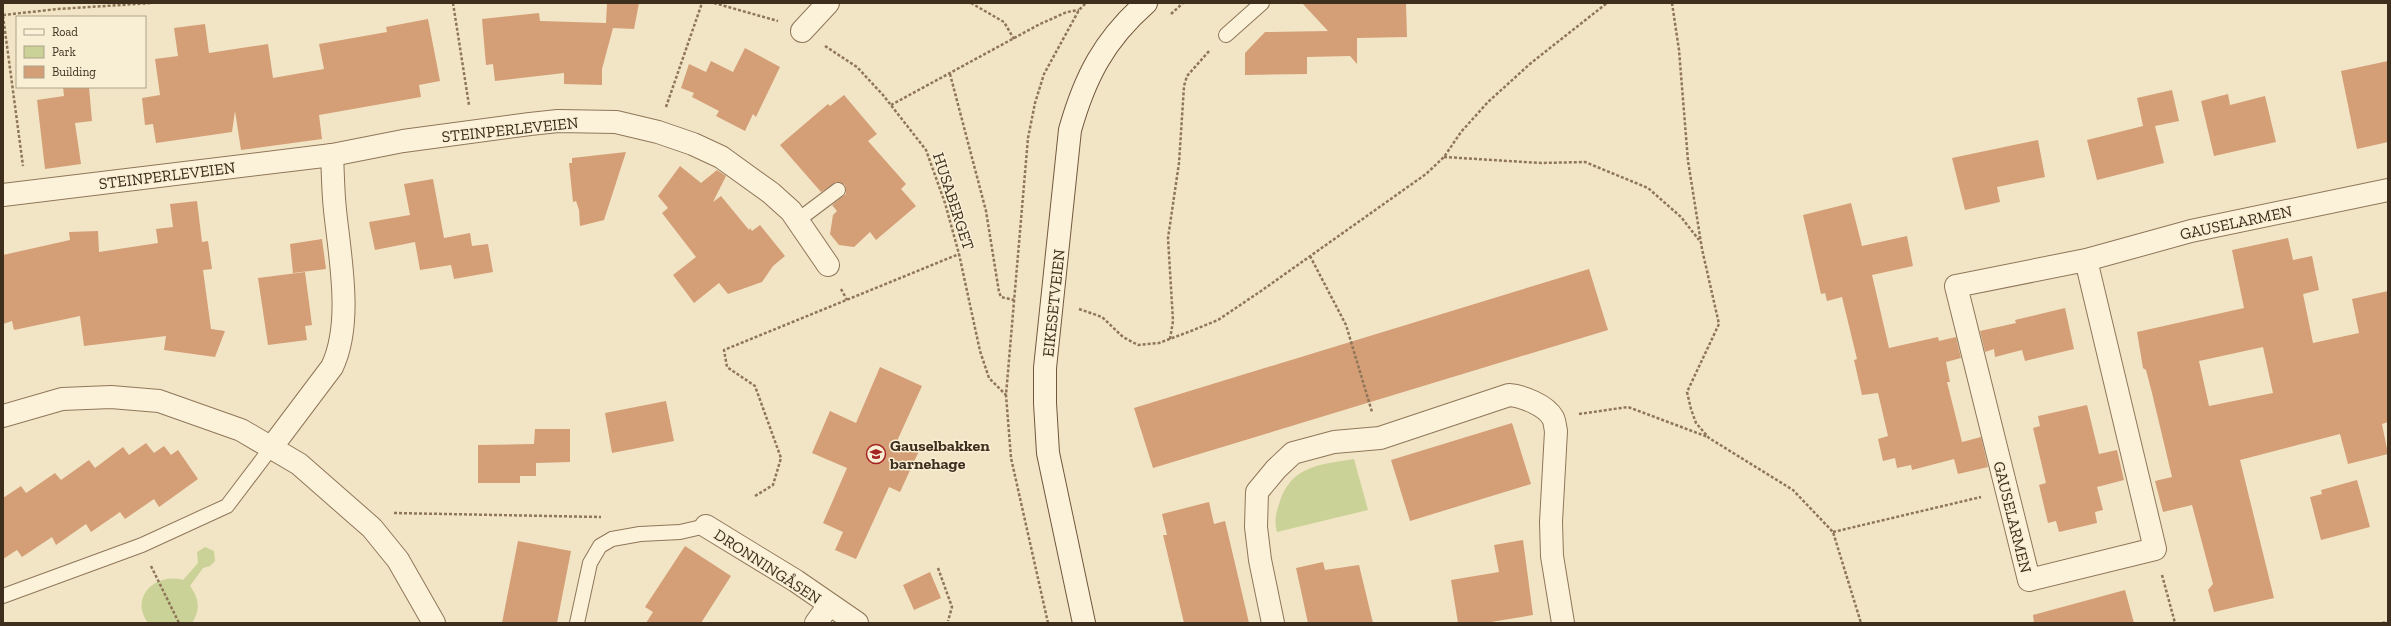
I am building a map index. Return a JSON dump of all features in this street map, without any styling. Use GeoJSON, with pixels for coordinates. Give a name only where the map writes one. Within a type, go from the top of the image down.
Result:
{"type":"FeatureCollection","features":[{"type":"Feature","properties":{"kind":"street"},"geometry":{"type":"LineString","coordinates":[[802,31],[828,3]]}},
{"type":"Feature","properties":{"kind":"street","name":"EIKESETVEIEN"},"geometry":{"type":"LineString","coordinates":[[1084,623],[1048,453],[1045,403],[1045,368],[1072,123],[1079,101],[1102,52],[1115,34],[1146,3]]}},
{"type":"Feature","properties":{"kind":"street","name":"STEINPERLEVEIEN"},"geometry":{"type":"LineString","coordinates":[[3,195],[332,155],[402,141],[474,131],[558,121],[593,120],[616,122],[658,132],[693,144],[721,157],[771,192],[798,220],[828,265]]}},
{"type":"Feature","properties":{"kind":"street"},"geometry":{"type":"LineString","coordinates":[[271,448],[332,367],[338,354],[342,334],[342,292],[332,155]]}},
{"type":"Feature","properties":{"kind":"street","name":"GAUSELARMEN"},"geometry":{"type":"LineString","coordinates":[[2155,549],[2029,580],[1956,286],[2086,260],[2191,231],[2388,190]]}},
{"type":"Feature","properties":{"kind":"street"},"geometry":{"type":"LineString","coordinates":[[2086,260],[2155,549]]}},
{"type":"Feature","properties":{"kind":"street"},"geometry":{"type":"LineString","coordinates":[[1274,623],[1260,560],[1256,527],[1257,492],[1276,469],[1293,453],[1334,442],[1380,438],[1509,395],[1523,397],[1553,417],[1556,431],[1551,522],[1552,556],[1563,623]]}},
{"type":"Feature","properties":{"kind":"street"},"geometry":{"type":"LineString","coordinates":[[3,416],[62,399],[111,397],[160,401],[241,430],[299,464],[372,528],[398,560],[434,623]]}},
{"type":"Feature","properties":{"kind":"street","name":"DRONNINGÅSEN"},"geometry":{"type":"LineString","coordinates":[[706,526],[796,581],[857,623]]}},
{"type":"Feature","properties":{"kind":"street","name":"DRONNINGÅSEN"},"geometry":{"type":"LineString","coordinates":[[816,623],[829,605]]}},
{"type":"Feature","properties":{"kind":"lane"},"geometry":{"type":"LineString","coordinates":[[1226,36],[1262,3]]}},
{"type":"Feature","properties":{"kind":"lane"},"geometry":{"type":"LineString","coordinates":[[798,220],[838,190]]}},
{"type":"Feature","properties":{"kind":"lane"},"geometry":{"type":"LineString","coordinates":[[3,596],[142,545],[227,506],[271,448]]}},
{"type":"Feature","properties":{"kind":"lane","name":"DRONNINGÅSEN"},"geometry":{"type":"LineString","coordinates":[[577,623],[590,563],[600,546],[612,539],[640,534],[680,532],[706,526]]}},
{"type":"Feature","properties":{"kind":"path"},"geometry":{"type":"LineString","coordinates":[[28,192],[3,16],[58,9],[152,3]]}},
{"type":"Feature","properties":{"kind":"path"},"geometry":{"type":"LineString","coordinates":[[453,3],[474,131]]}},
{"type":"Feature","properties":{"kind":"path"},"geometry":{"type":"LineString","coordinates":[[658,132],[702,3]]}},
{"type":"Feature","properties":{"kind":"path","name":"HUSABERGET"},"geometry":{"type":"LineString","coordinates":[[714,3],[770,17],[802,31],[857,67],[891,105],[926,150],[945,203],[959,254],[980,351],[986,370],[989,378],[1006,395]]}},
{"type":"Feature","properties":{"kind":"path"},"geometry":{"type":"LineString","coordinates":[[971,3],[1004,22],[1014,38]]}},
{"type":"Feature","properties":{"kind":"path"},"geometry":{"type":"LineString","coordinates":[[1166,18],[1183,3]]}},
{"type":"Feature","properties":{"kind":"path"},"geometry":{"type":"LineString","coordinates":[[1075,316],[1076,308],[1102,317],[1123,337],[1138,345],[1159,343],[1218,320],[1426,174],[1444,157],[1461,132],[1488,102],[1531,62],[1607,3]]}},
{"type":"Feature","properties":{"kind":"path"},"geometry":{"type":"LineString","coordinates":[[1672,3],[1679,50],[1688,161],[1700,242],[1719,324],[1687,392],[1696,423],[1709,438]]}},
{"type":"Feature","properties":{"kind":"path"},"geometry":{"type":"LineString","coordinates":[[891,105],[1014,38],[1067,12],[1079,10]]}},
{"type":"Feature","properties":{"kind":"path"},"geometry":{"type":"LineString","coordinates":[[1170,338],[1173,321],[1168,238],[1179,163],[1184,86],[1187,76],[1226,36]]}},
{"type":"Feature","properties":{"kind":"path"},"geometry":{"type":"LineString","coordinates":[[950,74],[986,211],[999,292],[1001,297],[1014,300]]}},
{"type":"Feature","properties":{"kind":"path"},"geometry":{"type":"LineString","coordinates":[[1444,157],[1541,163],[1585,162],[1648,188],[1681,217],[1700,242]]}},
{"type":"Feature","properties":{"kind":"path"},"geometry":{"type":"LineString","coordinates":[[754,496],[773,486],[781,458],[755,386],[727,366],[724,350],[959,254]]}},
{"type":"Feature","properties":{"kind":"path"},"geometry":{"type":"LineString","coordinates":[[1310,256],[1346,325],[1380,438]]}},
{"type":"Feature","properties":{"kind":"path"},"geometry":{"type":"LineString","coordinates":[[1553,417],[1628,407],[1709,438],[1793,490],[1833,532],[1861,623]]}},
{"type":"Feature","properties":{"kind":"path"},"geometry":{"type":"LineString","coordinates":[[1833,532],[2007,490]]}},
{"type":"Feature","properties":{"kind":"path"},"geometry":{"type":"LineString","coordinates":[[372,528],[387,512],[604,517]]}},
{"type":"Feature","properties":{"kind":"path"},"geometry":{"type":"LineString","coordinates":[[142,545],[179,623]]}},
{"type":"Feature","properties":{"kind":"path"},"geometry":{"type":"LineString","coordinates":[[2155,549],[2175,623]]}},
{"type":"Feature","properties":{"kind":"path"},"geometry":{"type":"LineString","coordinates":[[938,568],[952,607],[948,621]]}},
{"type":"Feature","properties":{"kind":"path"},"geometry":{"type":"LineString","coordinates":[[2382,623],[2388,622]]}},
{"type":"Feature","properties":{"kind":"green space"},"geometry":{"type":"Polygon","coordinates":[[[1354,459],[1368,510],[1277,532],[1277,511],[1284,491],[1291,481],[1308,469],[1329,463],[1354,459]]]}},
{"type":"Feature","properties":{"kind":"green space"},"geometry":{"type":"Polygon","coordinates":[[[205,547],[214,551],[215,561],[210,566],[203,568],[190,586],[198,604],[197,613],[192,623],[148,623],[143,613],[142,604],[148,589],[155,583],[163,580],[173,578],[183,580],[198,563],[197,552],[205,547]]]}},
{"type":"Feature","properties":{"kind":"building"},"geometry":{"type":"Polygon","coordinates":[[[607,3],[639,3],[634,29],[613,28],[602,69],[602,85],[564,84],[564,73],[495,81],[493,64],[486,65],[482,19],[539,13],[540,21],[606,23],[607,3]]]}},
{"type":"Feature","properties":{"kind":"building"},"geometry":{"type":"Polygon","coordinates":[[[1302,3],[1406,3],[1407,37],[1357,38],[1357,64],[1350,56],[1307,57],[1307,74],[1245,75],[1245,53],[1265,32],[1328,31],[1302,3]]]}},
{"type":"Feature","properties":{"kind":"building"},"geometry":{"type":"Polygon","coordinates":[[[428,19],[440,81],[419,85],[421,97],[319,115],[322,139],[241,150],[235,111],[232,132],[156,143],[153,124],[145,125],[142,98],[160,95],[155,59],[178,56],[174,28],[205,24],[209,53],[268,44],[273,78],[324,69],[319,44],[387,32],[386,27],[428,19]]]}},
{"type":"Feature","properties":{"kind":"building"},"geometry":{"type":"Polygon","coordinates":[[[745,48],[780,67],[756,117],[753,114],[745,131],[716,116],[719,111],[692,97],[694,93],[681,88],[689,64],[706,72],[711,61],[733,72],[745,48]]]}},
{"type":"Feature","properties":{"kind":"building"},"geometry":{"type":"Polygon","coordinates":[[[2388,61],[2388,142],[2357,149],[2341,71],[2388,61]]]}},
{"type":"Feature","properties":{"kind":"building"},"geometry":{"type":"Polygon","coordinates":[[[63,88],[89,88],[92,121],[75,123],[81,164],[45,169],[37,100],[64,96],[63,88]]]}},
{"type":"Feature","properties":{"kind":"building"},"geometry":{"type":"Polygon","coordinates":[[[2172,90],[2179,121],[2155,126],[2164,163],[2097,180],[2087,140],[2143,126],[2137,98],[2172,90]]]}},
{"type":"Feature","properties":{"kind":"building"},"geometry":{"type":"Polygon","coordinates":[[[2228,94],[2230,105],[2265,96],[2276,142],[2214,156],[2201,101],[2228,94]]]}},
{"type":"Feature","properties":{"kind":"building"},"geometry":{"type":"Polygon","coordinates":[[[844,95],[877,134],[868,141],[906,184],[901,189],[916,206],[876,240],[870,232],[854,247],[839,245],[830,234],[833,215],[837,211],[832,205],[846,194],[845,185],[837,182],[821,192],[780,145],[828,104],[830,106],[844,95]]]}},
{"type":"Feature","properties":{"kind":"building"},"geometry":{"type":"Polygon","coordinates":[[[2038,140],[2045,177],[1997,187],[2000,202],[1965,210],[1952,158],[2038,140]]]}},
{"type":"Feature","properties":{"kind":"building"},"geometry":{"type":"Polygon","coordinates":[[[626,152],[604,220],[580,226],[579,210],[576,201],[573,202],[569,163],[572,163],[572,158],[626,152]]]}},
{"type":"Feature","properties":{"kind":"building"},"geometry":{"type":"Polygon","coordinates":[[[680,166],[701,183],[717,170],[726,176],[713,202],[721,196],[749,230],[750,228],[752,231],[760,225],[785,256],[773,266],[762,282],[728,294],[719,283],[694,303],[673,275],[696,257],[662,213],[668,208],[658,196],[680,166]]]}},
{"type":"Feature","properties":{"kind":"building"},"geometry":{"type":"Polygon","coordinates":[[[433,179],[444,238],[470,233],[472,246],[488,244],[493,272],[454,279],[451,265],[420,270],[415,242],[375,250],[369,222],[410,215],[404,184],[433,179]]]}},
{"type":"Feature","properties":{"kind":"building"},"geometry":{"type":"Polygon","coordinates":[[[197,201],[202,242],[208,241],[212,269],[203,270],[211,329],[225,331],[215,357],[164,350],[166,336],[84,346],[80,316],[14,330],[12,321],[3,324],[3,255],[70,240],[69,232],[98,231],[99,252],[158,243],[156,229],[173,227],[170,204],[197,201]]]}},
{"type":"Feature","properties":{"kind":"building"},"geometry":{"type":"Polygon","coordinates":[[[1851,203],[1862,246],[1907,236],[1913,266],[1872,275],[1889,348],[1938,337],[1939,341],[1956,337],[1961,358],[1946,362],[1950,382],[1947,382],[1962,442],[1981,437],[1988,467],[1958,474],[1954,459],[1912,470],[1911,465],[1897,468],[1895,458],[1883,461],[1878,439],[1888,436],[1878,393],[1862,395],[1854,360],[1857,359],[1842,297],[1827,301],[1825,293],[1821,294],[1803,215],[1851,203]]]}},
{"type":"Feature","properties":{"kind":"building"},"geometry":{"type":"Polygon","coordinates":[[[2288,238],[2293,260],[2312,256],[2319,290],[2303,294],[2313,343],[2359,333],[2352,299],[2388,291],[2388,422],[2382,424],[2388,454],[2348,464],[2340,434],[2240,460],[2274,598],[2214,612],[2208,590],[2213,584],[2192,505],[2163,512],[2155,481],[2172,477],[2146,370],[2143,368],[2137,332],[2244,308],[2232,250],[2288,238]],[[2263,347],[2199,361],[2209,406],[2273,393],[2263,347]]]}},
{"type":"Feature","properties":{"kind":"building"},"geometry":{"type":"Polygon","coordinates":[[[322,239],[326,269],[293,273],[290,244],[322,239]]]}},
{"type":"Feature","properties":{"kind":"building"},"geometry":{"type":"Polygon","coordinates":[[[1589,269],[1608,330],[1153,468],[1134,408],[1589,269]]]}},
{"type":"Feature","properties":{"kind":"building"},"geometry":{"type":"Polygon","coordinates":[[[305,272],[312,325],[305,326],[307,340],[268,345],[258,278],[305,272]]]}},
{"type":"Feature","properties":{"kind":"building"},"geometry":{"type":"Polygon","coordinates":[[[2065,308],[2074,349],[2025,361],[2022,350],[1995,357],[1994,349],[1985,352],[1980,331],[2016,323],[2015,320],[2065,308]]]}},
{"type":"Feature","properties":{"kind":"building"},"geometry":{"type":"Polygon","coordinates":[[[880,367],[922,386],[897,441],[919,451],[900,492],[889,487],[856,559],[835,550],[843,532],[823,523],[847,468],[812,453],[830,411],[856,423],[880,367]]]}},
{"type":"Feature","properties":{"kind":"building"},"geometry":{"type":"Polygon","coordinates":[[[666,401],[674,441],[612,453],[605,413],[666,401]]]}},
{"type":"Feature","properties":{"kind":"building"},"geometry":{"type":"Polygon","coordinates":[[[2087,405],[2099,454],[2117,450],[2124,480],[2097,487],[2103,510],[2095,512],[2097,523],[2059,532],[2056,521],[2048,523],[2039,485],[2046,483],[2033,428],[2040,426],[2038,416],[2087,405]]]}},
{"type":"Feature","properties":{"kind":"building"},"geometry":{"type":"Polygon","coordinates":[[[1512,423],[1531,484],[1410,521],[1391,460],[1512,423]]]}},
{"type":"Feature","properties":{"kind":"building"},"geometry":{"type":"Polygon","coordinates":[[[535,429],[570,429],[570,462],[536,463],[536,476],[520,476],[520,483],[478,483],[478,445],[534,444],[535,429]]]}},
{"type":"Feature","properties":{"kind":"building"},"geometry":{"type":"Polygon","coordinates":[[[146,443],[154,453],[164,446],[171,455],[178,450],[198,479],[159,507],[154,499],[125,519],[120,512],[91,532],[86,524],[56,545],[52,537],[22,557],[17,550],[3,559],[3,498],[21,486],[26,493],[55,473],[61,480],[89,460],[95,468],[123,447],[129,455],[146,443]]]}},
{"type":"Feature","properties":{"kind":"building"},"geometry":{"type":"Polygon","coordinates":[[[2357,480],[2370,527],[2321,540],[2310,497],[2322,494],[2321,490],[2357,480]]]}},
{"type":"Feature","properties":{"kind":"building"},"geometry":{"type":"Polygon","coordinates":[[[1209,502],[1214,524],[1225,521],[1249,623],[1184,623],[1163,535],[1167,535],[1162,514],[1209,502]]]}},
{"type":"Feature","properties":{"kind":"building"},"geometry":{"type":"Polygon","coordinates":[[[1523,540],[1533,615],[1485,623],[1458,623],[1451,580],[1499,572],[1494,545],[1523,540]]]}},
{"type":"Feature","properties":{"kind":"building"},"geometry":{"type":"Polygon","coordinates":[[[518,541],[571,551],[557,623],[502,623],[518,541]]]}},
{"type":"Feature","properties":{"kind":"building"},"geometry":{"type":"Polygon","coordinates":[[[685,546],[731,576],[701,623],[646,623],[653,612],[645,607],[685,546]]]}},
{"type":"Feature","properties":{"kind":"building"},"geometry":{"type":"Polygon","coordinates":[[[1323,562],[1325,570],[1359,565],[1373,623],[1308,623],[1296,568],[1323,562]]]}},
{"type":"Feature","properties":{"kind":"building"},"geometry":{"type":"Polygon","coordinates":[[[930,572],[941,598],[914,610],[903,585],[930,572]]]}},
{"type":"Feature","properties":{"kind":"building"},"geometry":{"type":"Polygon","coordinates":[[[2125,590],[2134,623],[2034,623],[2033,615],[2125,590]]]}},
{"type":"Feature","properties":{"kind":"place","name":"Gauselbakken barnehage"},"geometry":{"type":"Point","coordinates":[876,454]}}]}
